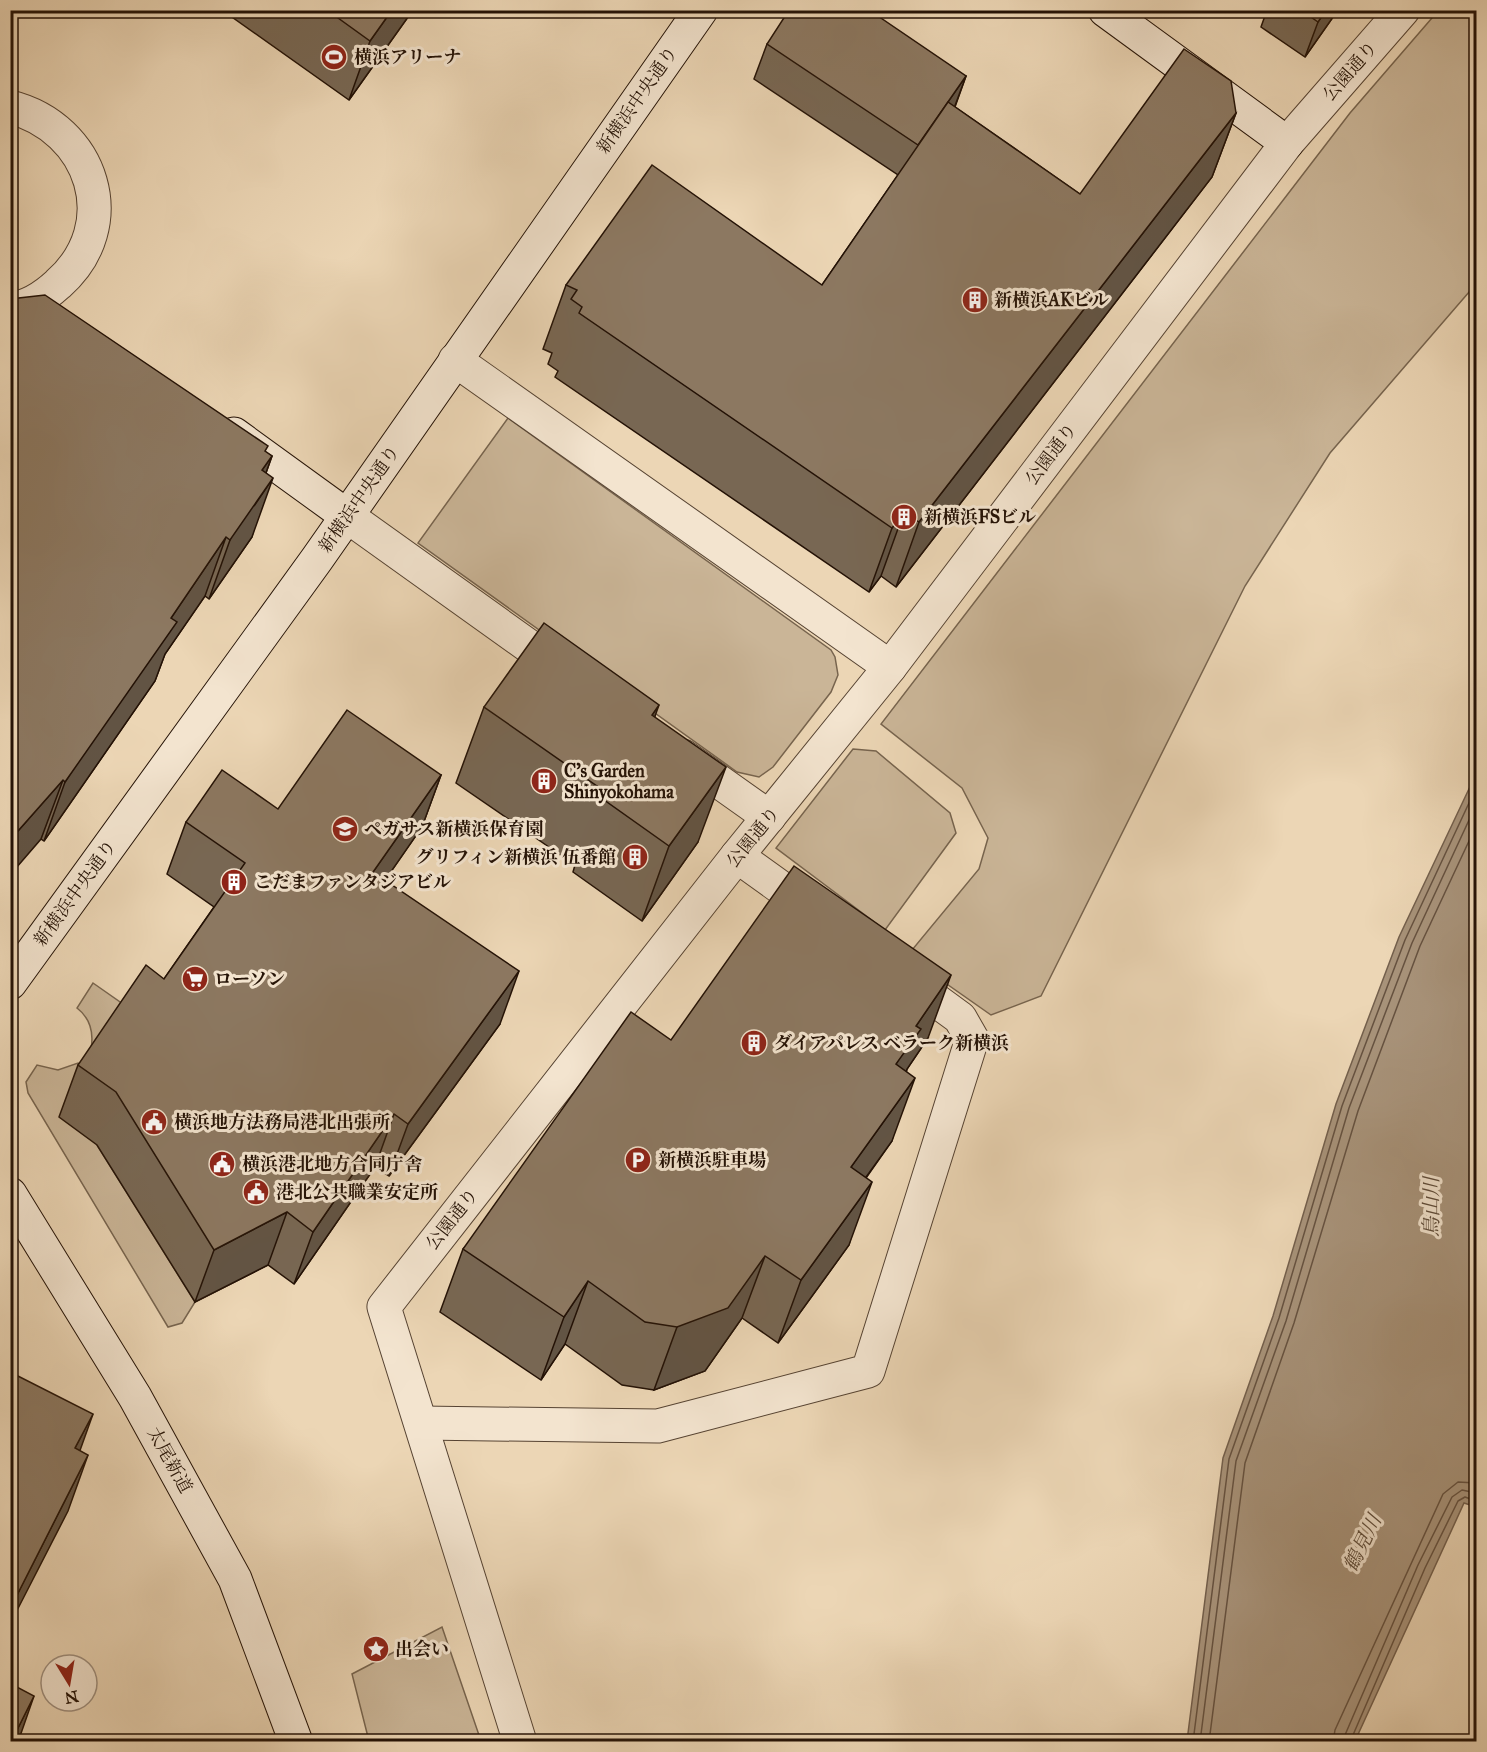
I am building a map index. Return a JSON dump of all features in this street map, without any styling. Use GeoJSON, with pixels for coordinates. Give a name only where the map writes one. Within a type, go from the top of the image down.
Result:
{"type":"FeatureCollection","features":[{"type":"Feature","properties":{"kind":"street","name":"新横浜中央通り"},"geometry":{"type":"LineString","coordinates":[[10,982],[347,516],[701,10]]}},
{"type":"Feature","properties":{"kind":"street"},"geometry":{"type":"LineString","coordinates":[[1105,10],[1287,143]]}},
{"type":"Feature","properties":{"kind":"street","name":"公園通り"},"geometry":{"type":"LineString","coordinates":[[520,1742],[384,1307],[737,856],[890,667],[1287,143],[1403,10]]}},
{"type":"Feature","properties":{"kind":"street"},"geometry":{"type":"LineString","coordinates":[[10,309],[45,296],[71,273],[88,243],[94,213],[91,181],[78,152],[57,128],[17,106]]}},
{"type":"Feature","properties":{"kind":"street"},"geometry":{"type":"LineString","coordinates":[[45,296],[73,317]]}},
{"type":"Feature","properties":{"kind":"street"},"geometry":{"type":"LineString","coordinates":[[455,360],[890,667]]}},
{"type":"Feature","properties":{"kind":"street"},"geometry":{"type":"LineString","coordinates":[[214,419],[587,687]]}},
{"type":"Feature","properties":{"kind":"street"},"geometry":{"type":"LineString","coordinates":[[655,736],[769,817]]}},
{"type":"Feature","properties":{"kind":"street"},"geometry":{"type":"LineString","coordinates":[[737,856],[840,931]]}},
{"type":"Feature","properties":{"kind":"street"},"geometry":{"type":"LineString","coordinates":[[421,1423],[658,1426],[868,1371],[972,1039],[960,1018],[878,958]]}},
{"type":"Feature","properties":{"kind":"street","name":"太尾新道"},"geometry":{"type":"LineString","coordinates":[[11,1198],[135,1397],[235,1579],[296,1742]]}},
{"type":"Feature","properties":{"kind":"shaded area"},"geometry":{"type":"Polygon","coordinates":[[[1438,11],[1476,11],[1476,284],[1330,453],[1245,586],[1041,996],[991,1015],[907,956],[979,869],[988,838],[962,788],[881,724],[1350,113],[1438,11]]]}},
{"type":"Feature","properties":{"kind":"shaded area"},"geometry":{"type":"Polygon","coordinates":[[[508,418],[831,650],[835,657],[838,675],[831,692],[773,767],[759,777],[737,772],[418,543],[508,418]]]}},
{"type":"Feature","properties":{"kind":"shaded area"},"geometry":{"type":"Polygon","coordinates":[[[853,749],[876,751],[950,813],[956,833],[885,930],[776,848],[853,749]]]}},
{"type":"Feature","properties":{"kind":"shaded area"},"geometry":{"type":"Polygon","coordinates":[[[93,983],[143,1018],[91,1049],[90,1026],[85,1016],[77,1008],[93,983]]]}},
{"type":"Feature","properties":{"kind":"shaded area"},"geometry":{"type":"Polygon","coordinates":[[[78,1063],[90,1072],[97,1145],[195,1302],[182,1323],[168,1327],[28,1093],[26,1082],[37,1065],[58,1070],[78,1063]]]}},
{"type":"Feature","properties":{"kind":"shaded area"},"geometry":{"type":"Polygon","coordinates":[[[442,1627],[481,1741],[369,1741],[352,1674],[442,1627]]]}},
{"type":"Feature","properties":{"kind":"water"},"geometry":{"type":"Polygon","coordinates":[[[1476,774],[1476,1507],[1464,1503],[1355,1741],[1187,1741],[1223,1458],[1273,1316],[1336,1104],[1399,937],[1476,774]]]}},
{"type":"Feature","properties":{"kind":"building"},"geometry":{"type":"Polygon","coordinates":[[[327,10],[392,10],[370,41],[327,10]]]}},
{"type":"Feature","properties":{"kind":"building"},"geometry":{"type":"Polygon","coordinates":[[[789,10],[869,10],[966,76],[918,145],[767,44],[789,10]]]}},
{"type":"Feature","properties":{"kind":"building"},"geometry":{"type":"Polygon","coordinates":[[[1301,10],[1326,10],[1318,22],[1301,10]]]}},
{"type":"Feature","properties":{"kind":"building"},"geometry":{"type":"Polygon","coordinates":[[[1184,49],[1231,81],[1236,113],[919,522],[904,512],[892,528],[579,313],[582,307],[571,299],[577,290],[566,285],[652,165],[822,285],[948,102],[1080,194],[1184,49]]]}},
{"type":"Feature","properties":{"kind":"building"},"geometry":{"type":"Polygon","coordinates":[[[45,295],[268,446],[265,451],[272,456],[262,470],[273,478],[230,540],[226,537],[171,618],[177,622],[65,782],[63,780],[10,840],[10,299],[45,295]]]}},
{"type":"Feature","properties":{"kind":"building"},"geometry":{"type":"Polygon","coordinates":[[[544,623],[659,705],[652,715],[726,767],[669,846],[600,797],[604,791],[484,707],[544,623]]]}},
{"type":"Feature","properties":{"kind":"building"},"geometry":{"type":"Polygon","coordinates":[[[347,710],[441,775],[373,872],[519,971],[408,1124],[394,1114],[313,1232],[287,1212],[214,1250],[116,1092],[78,1065],[146,965],[164,979],[245,863],[186,822],[222,770],[278,809],[347,710]]]}},
{"type":"Feature","properties":{"kind":"building"},"geometry":{"type":"Polygon","coordinates":[[[794,866],[951,975],[916,1026],[921,1029],[896,1064],[915,1078],[851,1167],[872,1182],[801,1280],[765,1256],[728,1308],[677,1327],[645,1322],[588,1281],[564,1317],[463,1249],[631,1012],[671,1040],[794,866]]]}},
{"type":"Feature","properties":{"kind":"building"},"geometry":{"type":"Polygon","coordinates":[[[10,1372],[93,1414],[75,1448],[88,1455],[10,1609],[10,1372]]]}},
{"type":"Feature","properties":{"kind":"building"},"geometry":{"type":"Polygon","coordinates":[[[10,1677],[13,1678],[11,1684],[34,1696],[11,1742],[10,1677]]]}},
{"type":"Feature","properties":{"kind":"place","name":"横浜アリーナ"},"geometry":{"type":"Point","coordinates":[334,57]}},
{"type":"Feature","properties":{"kind":"place","name":"新横浜AKビル"},"geometry":{"type":"Point","coordinates":[975,300]}},
{"type":"Feature","properties":{"kind":"place","name":"新横浜FSビル"},"geometry":{"type":"Point","coordinates":[904,517]}},
{"type":"Feature","properties":{"kind":"place","name":"C's Garden Shinyokohama"},"geometry":{"type":"Point","coordinates":[544,781]}},
{"type":"Feature","properties":{"kind":"place","name":"ペガサス新横浜保育園"},"geometry":{"type":"Point","coordinates":[345,829]}},
{"type":"Feature","properties":{"kind":"place","name":"グリフィン新横浜 伍番館"},"geometry":{"type":"Point","coordinates":[635,857]}},
{"type":"Feature","properties":{"kind":"place","name":"こだまファンタジアビル"},"geometry":{"type":"Point","coordinates":[234,882]}},
{"type":"Feature","properties":{"kind":"place","name":"ローソン"},"geometry":{"type":"Point","coordinates":[195,979]}},
{"type":"Feature","properties":{"kind":"place","name":"ダイアパレス ベラーク新横浜"},"geometry":{"type":"Point","coordinates":[754,1043]}},
{"type":"Feature","properties":{"kind":"place","name":"横浜地方法務局港北出張所"},"geometry":{"type":"Point","coordinates":[154,1122]}},
{"type":"Feature","properties":{"kind":"place","name":"新横浜駐車場"},"geometry":{"type":"Point","coordinates":[638,1160]}},
{"type":"Feature","properties":{"kind":"place","name":"横浜港北地方合同庁舎"},"geometry":{"type":"Point","coordinates":[222,1164]}},
{"type":"Feature","properties":{"kind":"place","name":"港北公共職業安定所"},"geometry":{"type":"Point","coordinates":[256,1192]}},
{"type":"Feature","properties":{"kind":"place","name":"出会い"},"geometry":{"type":"Point","coordinates":[376,1649]}},
{"type":"Feature","properties":{"kind":"water label","name":"鳥山川"},"geometry":{"type":"Point","coordinates":[1431,1207]}},
{"type":"Feature","properties":{"kind":"water label","name":"鶴見川"},"geometry":{"type":"Point","coordinates":[1362,1543]}}]}
